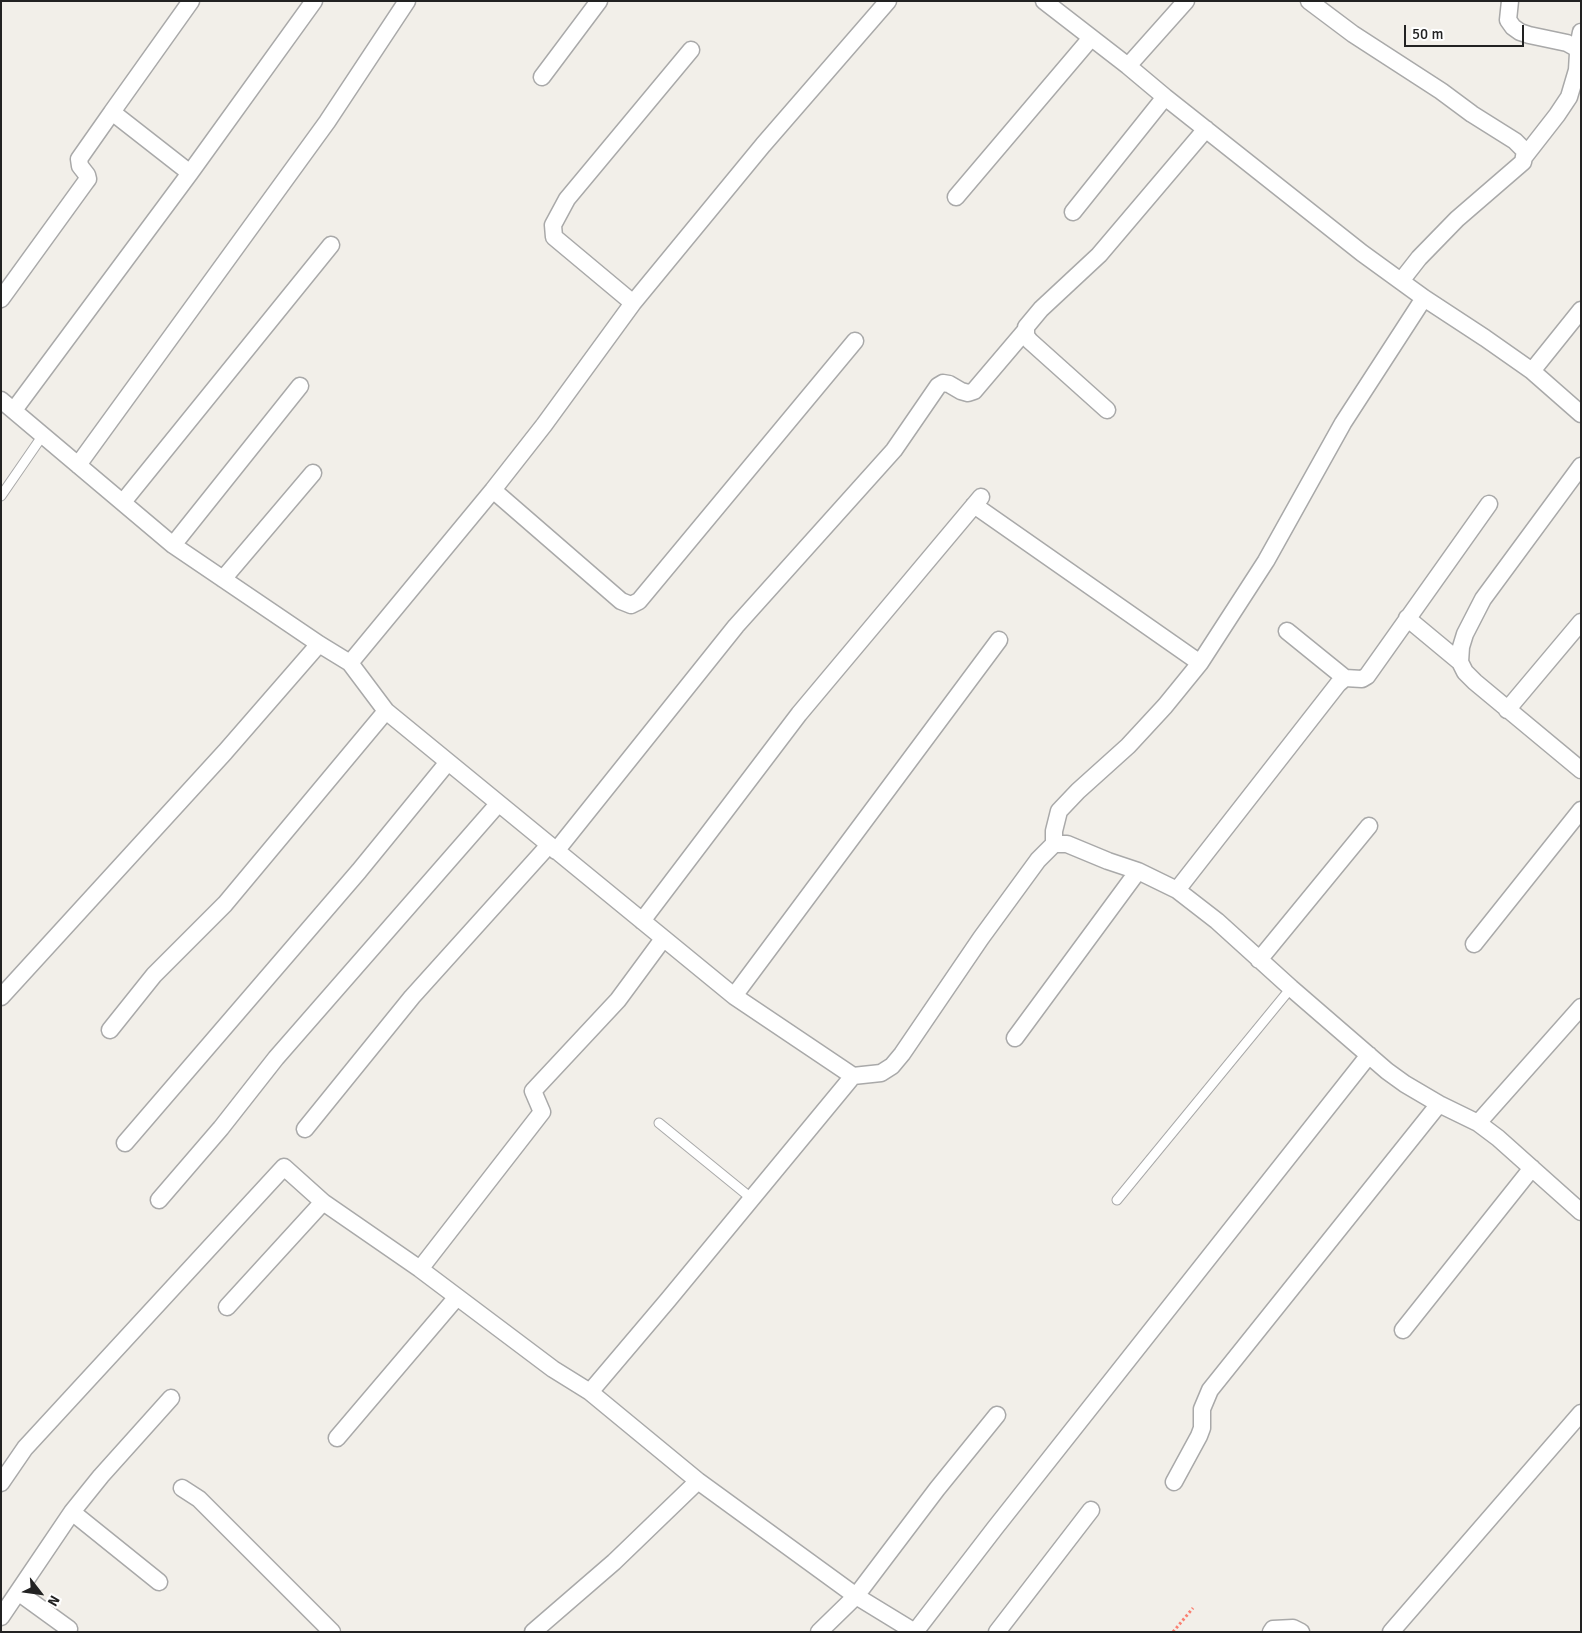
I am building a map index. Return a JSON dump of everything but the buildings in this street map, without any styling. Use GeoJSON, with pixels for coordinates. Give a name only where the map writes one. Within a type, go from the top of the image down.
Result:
{"type":"FeatureCollection","features":[{"type":"Feature","properties":{"kind":"street"},"geometry":{"type":"LineString","coordinates":[[1,299],[88,179],[80,166],[79,159],[191,1]]}},
{"type":"Feature","properties":{"kind":"street"},"geometry":{"type":"LineString","coordinates":[[314,1],[190,172],[8,405],[173,545],[350,663],[386,711],[734,996],[853,1076],[881,1073],[897,1060],[1032,867],[1054,844],[1054,831],[1059,811],[1078,791],[1128,746],[1165,706],[1200,663],[1266,562],[1342,423],[1424,298]]}},
{"type":"Feature","properties":{"kind":"street"},"geometry":{"type":"LineString","coordinates":[[78,465],[327,122],[407,1]]}},
{"type":"Feature","properties":{"kind":"street"},"geometry":{"type":"LineString","coordinates":[[542,77],[599,1]]}},
{"type":"Feature","properties":{"kind":"street"},"geometry":{"type":"LineString","coordinates":[[350,663],[493,490],[544,425],[633,303],[764,144],[888,1]]}},
{"type":"Feature","properties":{"kind":"street"},"geometry":{"type":"LineString","coordinates":[[1044,1],[1356,248],[1424,298],[1532,371],[1581,414]]}},
{"type":"Feature","properties":{"kind":"street"},"geometry":{"type":"LineString","coordinates":[[1128,66],[1186,1]]}},
{"type":"Feature","properties":{"kind":"street"},"geometry":{"type":"LineString","coordinates":[[1309,1],[1365,43],[1441,91],[1472,114],[1522,146],[1525,156]]}},
{"type":"Feature","properties":{"kind":"street"},"geometry":{"type":"LineString","coordinates":[[1401,281],[1419,258],[1451,225],[1518,168],[1577,88],[1578,61],[1576,48],[1578,38],[1520,32],[1508,20],[1510,1]]}},
{"type":"Feature","properties":{"kind":"street"},"geometry":{"type":"LineString","coordinates":[[956,197],[1092,38]]}},
{"type":"Feature","properties":{"kind":"street"},"geometry":{"type":"LineString","coordinates":[[633,303],[554,237],[553,225],[568,199],[691,50]]}},
{"type":"Feature","properties":{"kind":"street"},"geometry":{"type":"LineString","coordinates":[[1073,212],[1165,98]]}},
{"type":"Feature","properties":{"kind":"street"},"geometry":{"type":"LineString","coordinates":[[112,112],[190,172]]}},
{"type":"Feature","properties":{"kind":"street"},"geometry":{"type":"LineString","coordinates":[[305,1128],[412,997],[552,848],[736,626],[894,450],[938,386],[943,383],[949,384],[961,392],[968,393],[974,391],[1025,331],[1026,327],[1041,309],[1100,255],[1206,129]]}},
{"type":"Feature","properties":{"kind":"street"},"geometry":{"type":"LineString","coordinates":[[123,502],[331,244]]}},
{"type":"Feature","properties":{"kind":"street"},"geometry":{"type":"LineString","coordinates":[[1532,371],[1581,310]]}},
{"type":"Feature","properties":{"kind":"street"},"geometry":{"type":"LineString","coordinates":[[1025,331],[1030,341],[1107,410]]}},
{"type":"Feature","properties":{"kind":"street"},"geometry":{"type":"LineString","coordinates":[[493,490],[621,601],[631,605],[639,601],[855,341]]}},
{"type":"Feature","properties":{"kind":"street"},"geometry":{"type":"LineString","coordinates":[[173,545],[300,386]]}},
{"type":"Feature","properties":{"kind":"street"},"geometry":{"type":"LineString","coordinates":[[1460,662],[1461,647],[1465,634],[1483,599],[1581,466]]}},
{"type":"Feature","properties":{"kind":"street"},"geometry":{"type":"LineString","coordinates":[[224,579],[313,473]]}},
{"type":"Feature","properties":{"kind":"street"},"geometry":{"type":"LineString","coordinates":[[642,921],[799,714],[978,501],[1200,663]]}},
{"type":"Feature","properties":{"kind":"street"},"geometry":{"type":"LineString","coordinates":[[1287,631],[1345,678],[1362,679],[1367,676],[1488,504]]}},
{"type":"Feature","properties":{"kind":"street"},"geometry":{"type":"LineString","coordinates":[[1407,618],[1460,662],[1465,672],[1507,710],[1581,770]]}},
{"type":"Feature","properties":{"kind":"street"},"geometry":{"type":"LineString","coordinates":[[1507,710],[1581,622]]}},
{"type":"Feature","properties":{"kind":"street"},"geometry":{"type":"LineString","coordinates":[[734,996],[999,640]]}},
{"type":"Feature","properties":{"kind":"street"},"geometry":{"type":"LineString","coordinates":[[1,997],[225,752],[319,644]]}},
{"type":"Feature","properties":{"kind":"street"},"geometry":{"type":"LineString","coordinates":[[1177,890],[1338,684],[1345,678]]}},
{"type":"Feature","properties":{"kind":"street"},"geometry":{"type":"LineString","coordinates":[[110,1030],[154,975],[225,904],[386,711]]}},
{"type":"Feature","properties":{"kind":"street"},"geometry":{"type":"LineString","coordinates":[[125,1143],[359,871],[448,762]]}},
{"type":"Feature","properties":{"kind":"street"},"geometry":{"type":"LineString","coordinates":[[159,1200],[221,1128],[276,1058],[498,804]]}},
{"type":"Feature","properties":{"kind":"street"},"geometry":{"type":"LineString","coordinates":[[1474,944],[1581,810]]}},
{"type":"Feature","properties":{"kind":"street"},"geometry":{"type":"LineString","coordinates":[[1259,960],[1370,826]]}},
{"type":"Feature","properties":{"kind":"street"},"geometry":{"type":"LineString","coordinates":[[1054,844],[1067,844],[1138,871],[1177,890],[1217,921],[1291,988],[1405,1084],[1439,1104],[1478,1123],[1579,1207]]}},
{"type":"Feature","properties":{"kind":"street"},"geometry":{"type":"LineString","coordinates":[[1014,1038],[1138,871]]}},
{"type":"Feature","properties":{"kind":"street"},"geometry":{"type":"LineString","coordinates":[[420,1269],[542,1112],[533,1091],[618,1000],[663,939]]}},
{"type":"Feature","properties":{"kind":"street"},"geometry":{"type":"LineString","coordinates":[[1478,1123],[1578,1016]]}},
{"type":"Feature","properties":{"kind":"street"},"geometry":{"type":"LineString","coordinates":[[1,1484],[25,1448],[284,1167],[323,1202],[420,1269],[553,1369],[590,1392],[698,1481],[856,1596],[915,1632],[1369,1055]]}},
{"type":"Feature","properties":{"kind":"street"},"geometry":{"type":"LineString","coordinates":[[590,1392],[853,1076]]}},
{"type":"Feature","properties":{"kind":"street"},"geometry":{"type":"LineString","coordinates":[[1174,1482],[1199,1436],[1202,1428],[1202,1409],[1210,1390],[1439,1104]]}},
{"type":"Feature","properties":{"kind":"street"},"geometry":{"type":"LineString","coordinates":[[1403,1330],[1532,1168]]}},
{"type":"Feature","properties":{"kind":"street"},"geometry":{"type":"LineString","coordinates":[[228,1307],[323,1202]]}},
{"type":"Feature","properties":{"kind":"street"},"geometry":{"type":"LineString","coordinates":[[337,1438],[457,1297]]}},
{"type":"Feature","properties":{"kind":"street"},"geometry":{"type":"LineString","coordinates":[[1,1617],[72,1512],[101,1476],[171,1398]]}},
{"type":"Feature","properties":{"kind":"street"},"geometry":{"type":"LineString","coordinates":[[1390,1632],[1581,1413]]}},
{"type":"Feature","properties":{"kind":"street"},"geometry":{"type":"LineString","coordinates":[[819,1632],[856,1596],[937,1489],[997,1415]]}},
{"type":"Feature","properties":{"kind":"street"},"geometry":{"type":"LineString","coordinates":[[532,1632],[614,1562],[698,1481]]}},
{"type":"Feature","properties":{"kind":"street"},"geometry":{"type":"LineString","coordinates":[[182,1488],[199,1499],[332,1632]]}},
{"type":"Feature","properties":{"kind":"street"},"geometry":{"type":"LineString","coordinates":[[997,1632],[1091,1510]]}},
{"type":"Feature","properties":{"kind":"street"},"geometry":{"type":"LineString","coordinates":[[72,1512],[159,1582]]}},
{"type":"Feature","properties":{"kind":"street"},"geometry":{"type":"LineString","coordinates":[[18,1592],[69,1629]]}},
{"type":"Feature","properties":{"kind":"street"},"geometry":{"type":"LineString","coordinates":[[1271,1632],[1273,1629],[1293,1628],[1301,1632]]}},
{"type":"Feature","properties":{"kind":"lane"},"geometry":{"type":"LineString","coordinates":[[1,496],[43,434]]}},
{"type":"Feature","properties":{"kind":"lane"},"geometry":{"type":"LineString","coordinates":[[1117,1200],[1291,988]]}},
{"type":"Feature","properties":{"kind":"lane"},"geometry":{"type":"LineString","coordinates":[[659,1124],[751,1198]]}},
{"type":"Feature","properties":{"kind":"path"},"geometry":{"type":"LineString","coordinates":[[1173,1632],[1193,1608]]}}]}
